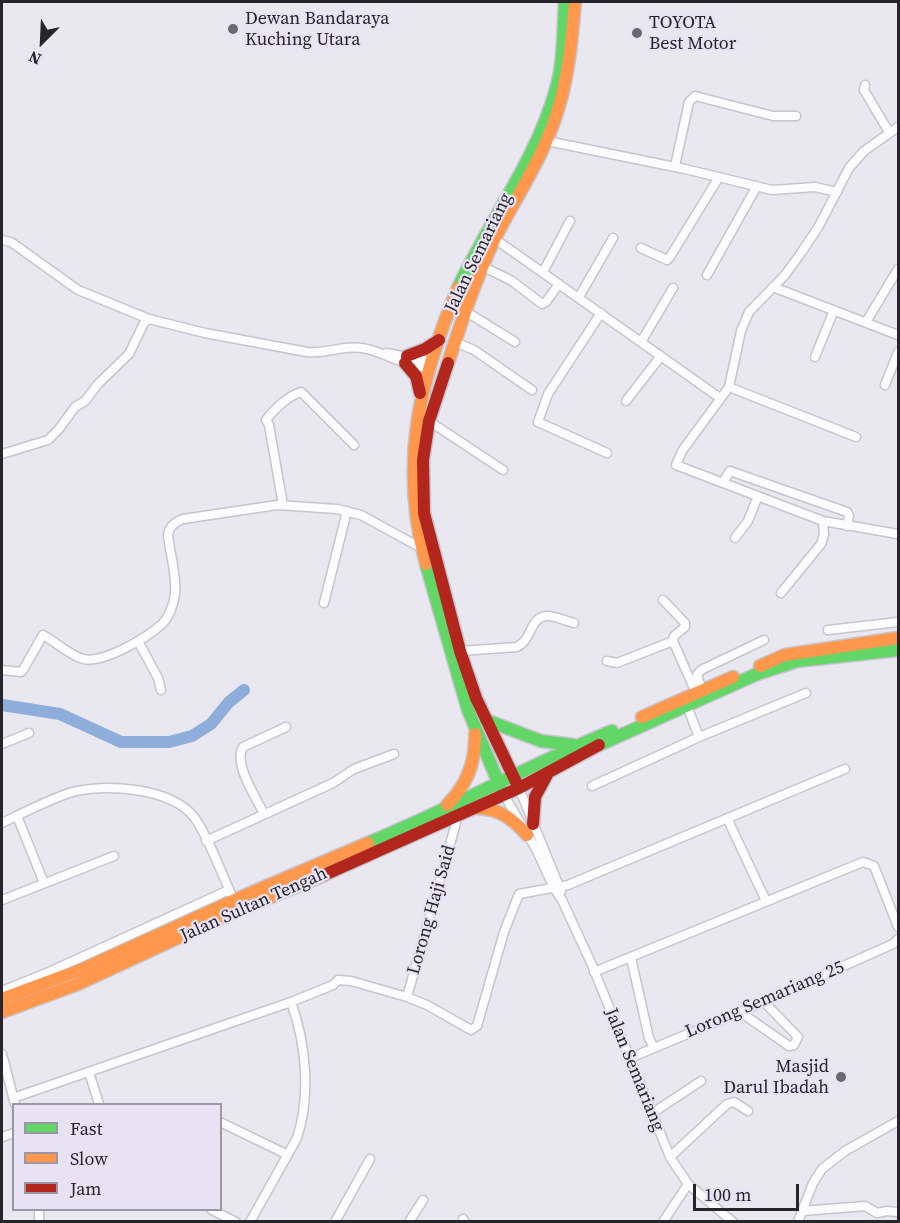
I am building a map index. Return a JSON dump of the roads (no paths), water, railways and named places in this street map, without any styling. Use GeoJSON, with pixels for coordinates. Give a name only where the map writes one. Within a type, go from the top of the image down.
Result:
{"type":"FeatureCollection","features":[{"type":"Feature","properties":{"kind":"main road","name":"Jalan Semariang"},"geometry":{"type":"LineString","coordinates":[[502,790],[474,728],[418,530],[412,480],[415,439],[421,400],[430,365],[459,286],[524,165],[551,106],[559,71],[565,2]]}},
{"type":"Feature","properties":{"kind":"main road","name":"Jalan Semariang"},"geometry":{"type":"LineString","coordinates":[[519,788],[476,698],[460,651],[424,513],[423,460],[429,421],[454,342],[482,266],[547,141],[560,107],[571,52],[574,2]]}},
{"type":"Feature","properties":{"kind":"main road"},"geometry":{"type":"LineString","coordinates":[[430,365],[439,364],[454,324],[465,312]]}},
{"type":"Feature","properties":{"kind":"main road"},"geometry":{"type":"LineString","coordinates":[[421,400],[419,381],[406,360],[439,340]]}},
{"type":"Feature","properties":{"kind":"main road"},"geometry":{"type":"LineString","coordinates":[[502,790],[519,788],[699,691],[785,656],[898,638]]}},
{"type":"Feature","properties":{"kind":"main road"},"geometry":{"type":"LineString","coordinates":[[486,720],[554,744],[576,745],[616,734],[757,675],[797,661],[898,650]]}},
{"type":"Feature","properties":{"kind":"main road"},"geometry":{"type":"LineString","coordinates":[[435,815],[463,787],[475,754],[474,728]]}},
{"type":"Feature","properties":{"kind":"main road"},"geometry":{"type":"LineString","coordinates":[[502,790],[513,776],[576,745]]}},
{"type":"Feature","properties":{"kind":"main road"},"geometry":{"type":"LineString","coordinates":[[473,808],[489,808],[499,811],[530,829],[533,802],[543,780],[551,770]]}},
{"type":"Feature","properties":{"kind":"main road","name":"Jalan Sultan Tengah"},"geometry":{"type":"LineString","coordinates":[[2,1012],[78,984],[225,916],[375,853],[473,808],[502,790]]}},
{"type":"Feature","properties":{"kind":"main road","name":"Jalan Sultan Tengah"},"geometry":{"type":"LineString","coordinates":[[2,999],[74,973],[231,895],[502,790]]}},
{"type":"Feature","properties":{"kind":"street"},"geometry":{"type":"LineString","coordinates":[[865,85],[864,90],[889,132]]}},
{"type":"Feature","properties":{"kind":"street"},"geometry":{"type":"LineString","coordinates":[[675,166],[692,98],[695,96],[773,116],[796,116]]}},
{"type":"Feature","properties":{"kind":"street"},"geometry":{"type":"LineString","coordinates":[[898,127],[864,151],[849,168],[837,192],[786,275],[755,304],[744,321],[729,387],[682,451],[676,465],[823,520],[898,534]]}},
{"type":"Feature","properties":{"kind":"street"},"geometry":{"type":"LineString","coordinates":[[547,141],[675,166],[772,190],[815,187],[837,192]]}},
{"type":"Feature","properties":{"kind":"street"},"geometry":{"type":"LineString","coordinates":[[641,248],[667,260],[719,177]]}},
{"type":"Feature","properties":{"kind":"street"},"geometry":{"type":"LineString","coordinates":[[707,275],[757,186]]}},
{"type":"Feature","properties":{"kind":"street"},"geometry":{"type":"LineString","coordinates":[[543,272],[570,221]]}},
{"type":"Feature","properties":{"kind":"street"},"geometry":{"type":"LineString","coordinates":[[579,297],[613,238]]}},
{"type":"Feature","properties":{"kind":"street"},"geometry":{"type":"LineString","coordinates":[[495,239],[720,398]]}},
{"type":"Feature","properties":{"kind":"street"},"geometry":{"type":"LineString","coordinates":[[2,240],[11,242],[78,290],[149,319],[205,333],[307,352],[321,353],[342,347],[363,348],[430,365]]}},
{"type":"Feature","properties":{"kind":"street"},"geometry":{"type":"LineString","coordinates":[[482,266],[512,281],[542,304],[559,284]]}},
{"type":"Feature","properties":{"kind":"street"},"geometry":{"type":"LineString","coordinates":[[866,322],[898,269]]}},
{"type":"Feature","properties":{"kind":"street"},"geometry":{"type":"LineString","coordinates":[[773,287],[898,335]]}},
{"type":"Feature","properties":{"kind":"street"},"geometry":{"type":"LineString","coordinates":[[641,342],[673,288]]}},
{"type":"Feature","properties":{"kind":"street"},"geometry":{"type":"LineString","coordinates":[[815,357],[834,310]]}},
{"type":"Feature","properties":{"kind":"street"},"geometry":{"type":"LineString","coordinates":[[465,312],[515,342]]}},
{"type":"Feature","properties":{"kind":"street"},"geometry":{"type":"LineString","coordinates":[[601,313],[548,394],[538,422],[607,453]]}},
{"type":"Feature","properties":{"kind":"street"},"geometry":{"type":"LineString","coordinates":[[2,454],[48,440],[75,407],[85,401],[98,384],[129,354],[144,323],[149,319]]}},
{"type":"Feature","properties":{"kind":"street"},"geometry":{"type":"LineString","coordinates":[[454,342],[474,350],[532,390]]}},
{"type":"Feature","properties":{"kind":"street"},"geometry":{"type":"LineString","coordinates":[[885,385],[898,352]]}},
{"type":"Feature","properties":{"kind":"street"},"geometry":{"type":"LineString","coordinates":[[626,401],[661,356]]}},
{"type":"Feature","properties":{"kind":"street"},"geometry":{"type":"LineString","coordinates":[[729,387],[856,437]]}},
{"type":"Feature","properties":{"kind":"street"},"geometry":{"type":"LineString","coordinates":[[284,505],[269,425],[266,420],[278,407],[301,392],[354,446]]}},
{"type":"Feature","properties":{"kind":"street"},"geometry":{"type":"LineString","coordinates":[[429,421],[503,470]]}},
{"type":"Feature","properties":{"kind":"street"},"geometry":{"type":"LineString","coordinates":[[723,482],[728,473],[733,471],[759,480],[847,512],[849,516],[847,526]]}},
{"type":"Feature","properties":{"kind":"street"},"geometry":{"type":"LineString","coordinates":[[735,538],[748,521],[759,496]]}},
{"type":"Feature","properties":{"kind":"street"},"geometry":{"type":"LineString","coordinates":[[2,670],[21,672],[43,635],[84,659],[92,659],[106,656],[138,640],[161,624],[167,617],[174,600],[175,583],[168,535],[172,525],[183,519],[284,505],[347,511],[362,515],[423,550]]}},
{"type":"Feature","properties":{"kind":"street"},"geometry":{"type":"LineString","coordinates":[[324,603],[347,511]]}},
{"type":"Feature","properties":{"kind":"street"},"geometry":{"type":"LineString","coordinates":[[781,593],[821,544],[824,536],[823,520]]}},
{"type":"Feature","properties":{"kind":"street"},"geometry":{"type":"LineString","coordinates":[[398,536],[418,530]]}},
{"type":"Feature","properties":{"kind":"street"},"geometry":{"type":"LineString","coordinates":[[663,600],[685,623],[685,627],[674,636],[673,641],[699,691]]}},
{"type":"Feature","properties":{"kind":"street"},"geometry":{"type":"LineString","coordinates":[[460,651],[517,647],[525,643],[532,625],[547,615],[574,622]]}},
{"type":"Feature","properties":{"kind":"street"},"geometry":{"type":"LineString","coordinates":[[828,630],[898,622]]}},
{"type":"Feature","properties":{"kind":"street"},"geometry":{"type":"LineString","coordinates":[[138,640],[158,678],[161,690]]}},
{"type":"Feature","properties":{"kind":"street"},"geometry":{"type":"LineString","coordinates":[[699,691],[697,675],[701,669],[764,640]]}},
{"type":"Feature","properties":{"kind":"street"},"geometry":{"type":"LineString","coordinates":[[607,661],[617,663],[673,641]]}},
{"type":"Feature","properties":{"kind":"street"},"geometry":{"type":"LineString","coordinates":[[592,786],[699,737],[806,693]]}},
{"type":"Feature","properties":{"kind":"street"},"geometry":{"type":"LineString","coordinates":[[687,706],[699,737]]}},
{"type":"Feature","properties":{"kind":"street"},"geometry":{"type":"LineString","coordinates":[[264,814],[241,768],[239,757],[243,747],[286,727]]}},
{"type":"Feature","properties":{"kind":"street"},"geometry":{"type":"LineString","coordinates":[[2,744],[29,733]]}},
{"type":"Feature","properties":{"kind":"street"},"geometry":{"type":"LineString","coordinates":[[206,841],[333,783],[354,769],[394,754]]}},
{"type":"Feature","properties":{"kind":"street"},"geometry":{"type":"LineString","coordinates":[[2,1054],[3,1066],[14,1101],[89,1072],[291,1002],[333,985],[338,980],[351,981],[407,997],[427,1005],[471,1030],[475,1028],[482,1013],[516,896],[524,892],[557,887],[845,769]]}},
{"type":"Feature","properties":{"kind":"street"},"geometry":{"type":"LineString","coordinates":[[2,823],[82,790],[102,788],[143,791],[159,795],[187,810],[194,818],[231,895],[2,991]]}},
{"type":"Feature","properties":{"kind":"street"},"geometry":{"type":"LineString","coordinates":[[519,788],[530,829]]}},
{"type":"Feature","properties":{"kind":"street"},"geometry":{"type":"LineString","coordinates":[[502,790],[530,829]]}},
{"type":"Feature","properties":{"kind":"street"},"geometry":{"type":"LineString","coordinates":[[17,816],[44,883]]}},
{"type":"Feature","properties":{"kind":"street"},"geometry":{"type":"LineString","coordinates":[[728,818],[766,901]]}},
{"type":"Feature","properties":{"kind":"street","name":"Lorong Haji Said"},"geometry":{"type":"LineString","coordinates":[[407,997],[456,823]]}},
{"type":"Feature","properties":{"kind":"street","name":"Jalan Semariang"},"geometry":{"type":"LineString","coordinates":[[530,829],[594,972],[670,1157],[688,1184],[733,1221]]}},
{"type":"Feature","properties":{"kind":"street"},"geometry":{"type":"LineString","coordinates":[[2,900],[114,856]]}},
{"type":"Feature","properties":{"kind":"street"},"geometry":{"type":"LineString","coordinates":[[594,972],[863,862],[874,866],[898,927]]}},
{"type":"Feature","properties":{"kind":"street","name":"Lorong Semariang 25"},"geometry":{"type":"LineString","coordinates":[[630,1058],[764,1002],[898,939]]}},
{"type":"Feature","properties":{"kind":"street"},"geometry":{"type":"LineString","coordinates":[[631,958],[649,1038],[654,1048]]}},
{"type":"Feature","properties":{"kind":"street"},"geometry":{"type":"LineString","coordinates":[[250,1221],[297,1138],[301,1125],[305,1094],[302,1046],[291,1002]]}},
{"type":"Feature","properties":{"kind":"street"},"geometry":{"type":"LineString","coordinates":[[740,1012],[789,1046],[794,1046],[798,1037],[764,1002]]}},
{"type":"Feature","properties":{"kind":"street"},"geometry":{"type":"LineString","coordinates":[[89,1072],[99,1103]]}},
{"type":"Feature","properties":{"kind":"street"},"geometry":{"type":"LineString","coordinates":[[651,1114],[701,1081]]}},
{"type":"Feature","properties":{"kind":"street"},"geometry":{"type":"LineString","coordinates":[[670,1157],[727,1104],[734,1102],[748,1111]]}},
{"type":"Feature","properties":{"kind":"street"},"geometry":{"type":"LineString","coordinates":[[798,1221],[813,1183],[822,1169],[845,1151],[898,1121]]}},
{"type":"Feature","properties":{"kind":"street"},"geometry":{"type":"LineString","coordinates":[[222,1123],[286,1154]]}},
{"type":"Feature","properties":{"kind":"street"},"geometry":{"type":"LineString","coordinates":[[335,1221],[370,1159]]}},
{"type":"Feature","properties":{"kind":"street"},"geometry":{"type":"LineString","coordinates":[[663,1221],[688,1184]]}},
{"type":"Feature","properties":{"kind":"street"},"geometry":{"type":"LineString","coordinates":[[409,1221],[423,1200]]}},
{"type":"Feature","properties":{"kind":"street"},"geometry":{"type":"LineString","coordinates":[[803,1211],[865,1206],[877,1213],[898,1212]]}},
{"type":"Feature","properties":{"kind":"street"},"geometry":{"type":"LineString","coordinates":[[216,1211],[236,1221]]}},
{"type":"Feature","properties":{"kind":"waterway"},"geometry":{"type":"LineString","coordinates":[[2,705],[60,714],[121,742],[169,742],[192,736],[211,724],[229,702],[244,690]]}},
{"type":"Feature","properties":{"kind":"place","name":"Dewan Bandaraya Kuching Utara"},"geometry":{"type":"Point","coordinates":[233,29]}},
{"type":"Feature","properties":{"kind":"place","name":"TOYOTA Best Motor"},"geometry":{"type":"Point","coordinates":[637,33]}},
{"type":"Feature","properties":{"kind":"place","name":"Masjid Darul Ibadah"},"geometry":{"type":"Point","coordinates":[841,1077]}}]}
